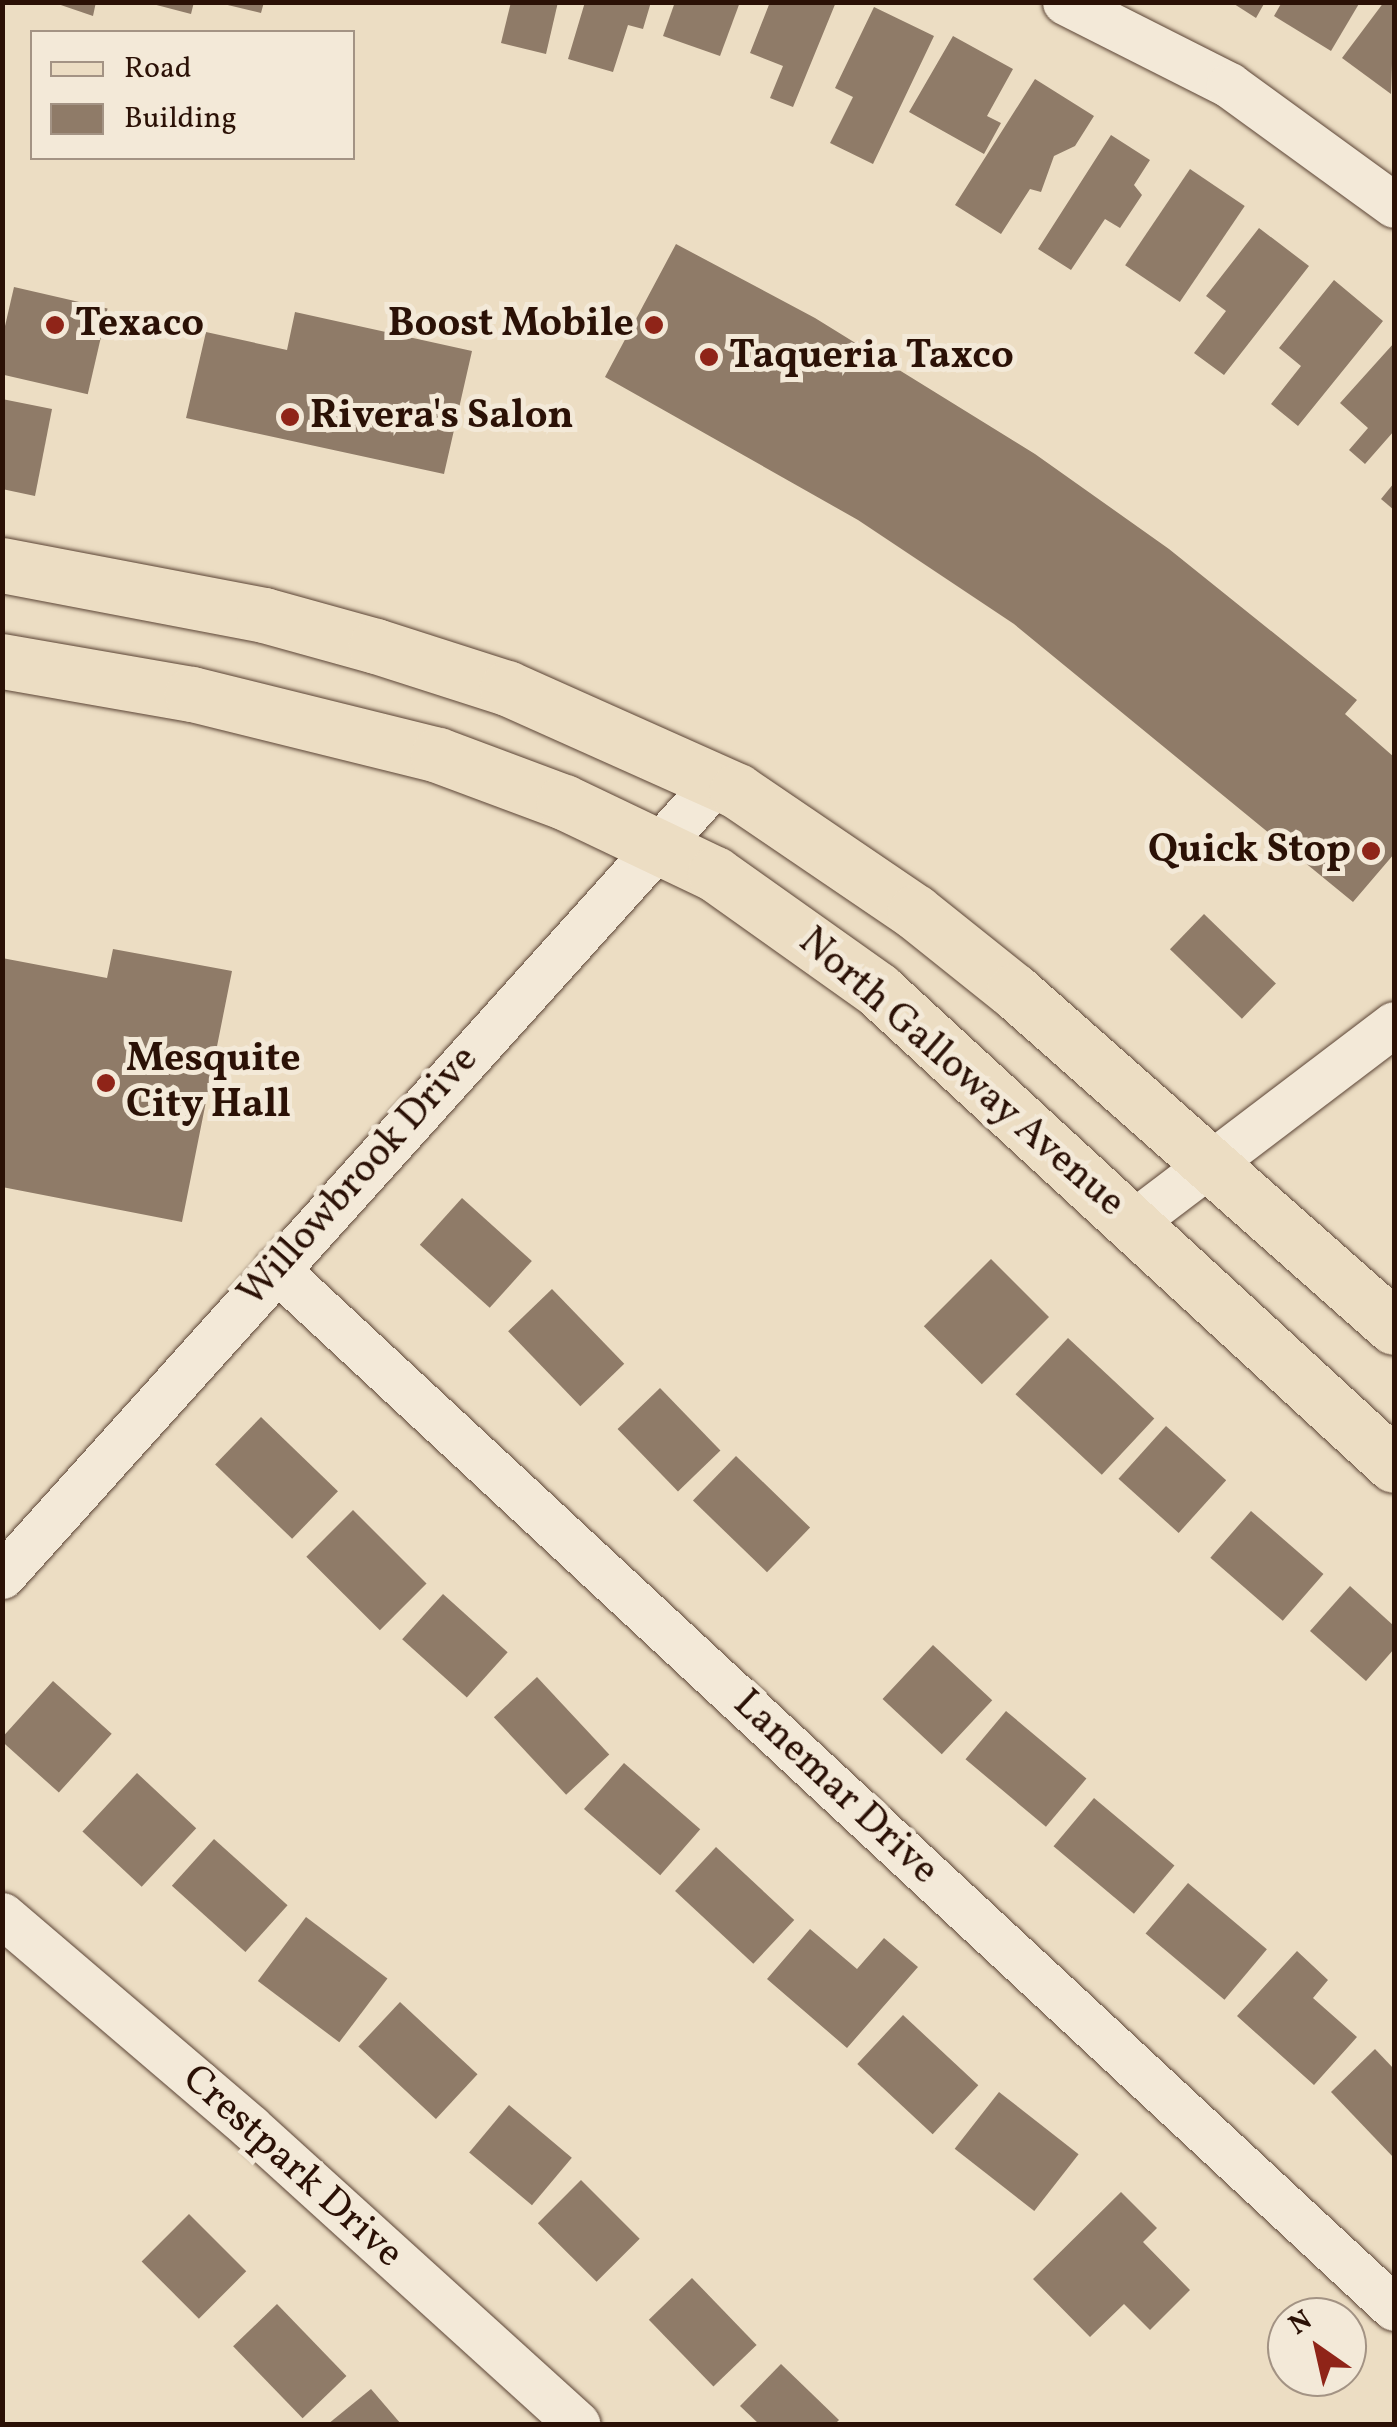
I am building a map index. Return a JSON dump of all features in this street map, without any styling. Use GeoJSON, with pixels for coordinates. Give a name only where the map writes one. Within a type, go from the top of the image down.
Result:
{"type":"FeatureCollection","features":[{"type":"Feature","properties":{"kind":"main road","name":"North Galloway Avenue"},"geometry":{"type":"LineString","coordinates":[[2,565],[264,616],[376,646],[507,688],[717,781],[915,912],[1214,1164],[1394,1327]]}},
{"type":"Feature","properties":{"kind":"main road","name":"North Galloway Avenue"},"geometry":{"type":"LineString","coordinates":[[2,661],[192,694],[438,755],[660,847],[774,912],[878,990],[1394,1466]]}},
{"type":"Feature","properties":{"kind":"street"},"geometry":{"type":"LineString","coordinates":[[1064,2],[1229,85],[1394,206]]}},
{"type":"Feature","properties":{"kind":"street","name":"Willowbrook Drive"},"geometry":{"type":"LineString","coordinates":[[2,1576],[717,781]]}},
{"type":"Feature","properties":{"kind":"street"},"geometry":{"type":"LineString","coordinates":[[1132,1223],[1394,1024]]}},
{"type":"Feature","properties":{"kind":"street","name":"Lanemar Drive"},"geometry":{"type":"LineString","coordinates":[[276,1269],[1394,2308]]}},
{"type":"Feature","properties":{"kind":"street","name":"Crestpark Drive"},"geometry":{"type":"LineString","coordinates":[[2,1915],[250,2127],[578,2424]]}},
{"type":"Feature","properties":{"kind":"building"},"geometry":{"type":"Polygon","coordinates":[[[52,2],[96,2],[93,16],[52,2]]]}},
{"type":"Feature","properties":{"kind":"building"},"geometry":{"type":"Polygon","coordinates":[[[145,2],[194,2],[191,14],[145,2]]]}},
{"type":"Feature","properties":{"kind":"building"},"geometry":{"type":"Polygon","coordinates":[[[215,2],[264,2],[261,13],[215,2]]]}},
{"type":"Feature","properties":{"kind":"building"},"geometry":{"type":"Polygon","coordinates":[[[511,2],[558,2],[546,54],[501,43],[511,2]]]}},
{"type":"Feature","properties":{"kind":"building"},"geometry":{"type":"Polygon","coordinates":[[[585,2],[651,2],[643,29],[628,25],[613,72],[568,59],[585,2]]]}},
{"type":"Feature","properties":{"kind":"building"},"geometry":{"type":"Polygon","coordinates":[[[675,2],[740,2],[720,56],[663,36],[675,2]]]}},
{"type":"Feature","properties":{"kind":"building"},"geometry":{"type":"Polygon","coordinates":[[[770,2],[836,2],[793,107],[770,98],[783,66],[750,53],[770,2]]]}},
{"type":"Feature","properties":{"kind":"building"},"geometry":{"type":"Polygon","coordinates":[[[1231,2],[1265,2],[1256,18],[1231,2]]]}},
{"type":"Feature","properties":{"kind":"building"},"geometry":{"type":"Polygon","coordinates":[[[1282,2],[1360,2],[1331,51],[1274,16],[1282,2]]]}},
{"type":"Feature","properties":{"kind":"building"},"geometry":{"type":"Polygon","coordinates":[[[1384,2],[1394,2],[1391,94],[1342,58],[1384,2]]]}},
{"type":"Feature","properties":{"kind":"building"},"geometry":{"type":"Polygon","coordinates":[[[874,7],[934,36],[873,164],[830,143],[853,97],[835,88],[874,7]]]}},
{"type":"Feature","properties":{"kind":"building"},"geometry":{"type":"Polygon","coordinates":[[[953,36],[1013,69],[987,116],[1001,123],[984,154],[909,112],[953,36]]]}},
{"type":"Feature","properties":{"kind":"building"},"geometry":{"type":"Polygon","coordinates":[[[1035,79],[1094,116],[1075,146],[1054,156],[1041,192],[1030,189],[1001,234],[955,205],[1035,79]]]}},
{"type":"Feature","properties":{"kind":"building"},"geometry":{"type":"Polygon","coordinates":[[[1111,135],[1150,160],[1134,185],[1142,195],[1120,228],[1105,219],[1071,270],[1038,249],[1111,135]]]}},
{"type":"Feature","properties":{"kind":"building"},"geometry":{"type":"Polygon","coordinates":[[[1190,169],[1245,206],[1180,302],[1125,265],[1190,169]]]}},
{"type":"Feature","properties":{"kind":"building"},"geometry":{"type":"Polygon","coordinates":[[[1259,228],[1309,266],[1224,375],[1194,353],[1226,311],[1206,296],[1259,228]]]}},
{"type":"Feature","properties":{"kind":"building"},"geometry":{"type":"Polygon","coordinates":[[[676,244],[815,318],[1035,454],[1169,549],[1357,700],[1345,714],[1394,757],[1394,854],[1353,902],[1014,624],[858,520],[605,377],[676,244]]]}},
{"type":"Feature","properties":{"kind":"building"},"geometry":{"type":"Polygon","coordinates":[[[1334,280],[1383,321],[1298,426],[1271,404],[1301,366],[1279,348],[1334,280]]]}},
{"type":"Feature","properties":{"kind":"building","name":"Texaco"},"geometry":{"type":"Polygon","coordinates":[[[14,287],[108,309],[88,394],[2,375],[2,339],[14,287]]]}},
{"type":"Feature","properties":{"kind":"building"},"geometry":{"type":"Polygon","coordinates":[[[295,312],[472,351],[444,474],[186,418],[206,332],[287,350],[295,312]]]}},
{"type":"Feature","properties":{"kind":"building"},"geometry":{"type":"Polygon","coordinates":[[[1394,343],[1394,431],[1365,464],[1349,450],[1368,428],[1340,403],[1394,343]]]}},
{"type":"Feature","properties":{"kind":"building","name":"Texaco"},"geometry":{"type":"Polygon","coordinates":[[[2,399],[52,409],[35,496],[2,489],[2,399]]]}},
{"type":"Feature","properties":{"kind":"building"},"geometry":{"type":"Polygon","coordinates":[[[1394,483],[1394,510],[1381,499],[1394,483]]]}},
{"type":"Feature","properties":{"kind":"building"},"geometry":{"type":"Polygon","coordinates":[[[1204,914],[1276,983],[1242,1019],[1170,949],[1204,914]]]}},
{"type":"Feature","properties":{"kind":"building","name":"Mesquite City Hall"},"geometry":{"type":"Polygon","coordinates":[[[113,949],[232,971],[182,1222],[2,1187],[2,958],[107,978],[113,949]]]}},
{"type":"Feature","properties":{"kind":"building"},"geometry":{"type":"Polygon","coordinates":[[[462,1198],[532,1261],[490,1308],[420,1245],[462,1198]]]}},
{"type":"Feature","properties":{"kind":"building"},"geometry":{"type":"Polygon","coordinates":[[[991,1259],[1049,1317],[982,1384],[924,1326],[991,1259]]]}},
{"type":"Feature","properties":{"kind":"building"},"geometry":{"type":"Polygon","coordinates":[[[552,1289],[624,1364],[580,1406],[508,1331],[552,1289]]]}},
{"type":"Feature","properties":{"kind":"building"},"geometry":{"type":"Polygon","coordinates":[[[1068,1338],[1154,1418],[1102,1475],[1015,1394],[1068,1338]]]}},
{"type":"Feature","properties":{"kind":"building"},"geometry":{"type":"Polygon","coordinates":[[[660,1388],[720,1451],[678,1492],[618,1429],[660,1388]]]}},
{"type":"Feature","properties":{"kind":"building"},"geometry":{"type":"Polygon","coordinates":[[[261,1417],[338,1491],[292,1539],[215,1464],[261,1417]]]}},
{"type":"Feature","properties":{"kind":"building"},"geometry":{"type":"Polygon","coordinates":[[[1166,1426],[1226,1480],[1179,1533],[1118,1479],[1166,1426]]]}},
{"type":"Feature","properties":{"kind":"building"},"geometry":{"type":"Polygon","coordinates":[[[736,1456],[810,1528],[767,1572],[693,1501],[736,1456]]]}},
{"type":"Feature","properties":{"kind":"building"},"geometry":{"type":"Polygon","coordinates":[[[353,1510],[427,1584],[380,1630],[306,1557],[353,1510]]]}},
{"type":"Feature","properties":{"kind":"building"},"geometry":{"type":"Polygon","coordinates":[[[1251,1511],[1323,1574],[1283,1621],[1210,1558],[1251,1511]]]}},
{"type":"Feature","properties":{"kind":"building"},"geometry":{"type":"Polygon","coordinates":[[[1350,1586],[1394,1626],[1394,1649],[1366,1681],[1310,1631],[1350,1586]]]}},
{"type":"Feature","properties":{"kind":"building"},"geometry":{"type":"Polygon","coordinates":[[[443,1594],[508,1652],[467,1698],[402,1639],[443,1594]]]}},
{"type":"Feature","properties":{"kind":"building"},"geometry":{"type":"Polygon","coordinates":[[[933,1645],[992,1700],[942,1754],[883,1699],[933,1645]]]}},
{"type":"Feature","properties":{"kind":"building"},"geometry":{"type":"Polygon","coordinates":[[[537,1677],[609,1755],[566,1795],[494,1717],[537,1677]]]}},
{"type":"Feature","properties":{"kind":"building"},"geometry":{"type":"Polygon","coordinates":[[[53,1681],[112,1734],[59,1793],[2,1741],[53,1681]]]}},
{"type":"Feature","properties":{"kind":"building"},"geometry":{"type":"Polygon","coordinates":[[[1006,1711],[1086,1778],[1046,1827],[966,1759],[1006,1711]]]}},
{"type":"Feature","properties":{"kind":"building"},"geometry":{"type":"Polygon","coordinates":[[[624,1763],[700,1829],[660,1875],[584,1809],[624,1763]]]}},
{"type":"Feature","properties":{"kind":"building"},"geometry":{"type":"Polygon","coordinates":[[[137,1773],[196,1828],[142,1887],[82,1832],[137,1773]]]}},
{"type":"Feature","properties":{"kind":"building"},"geometry":{"type":"Polygon","coordinates":[[[1094,1798],[1174,1865],[1134,1914],[1054,1846],[1094,1798]]]}},
{"type":"Feature","properties":{"kind":"building"},"geometry":{"type":"Polygon","coordinates":[[[214,1839],[288,1905],[245,1952],[172,1886],[214,1839]]]}},
{"type":"Feature","properties":{"kind":"building"},"geometry":{"type":"Polygon","coordinates":[[[716,1847],[794,1920],[753,1964],[675,1891],[716,1847]]]}},
{"type":"Feature","properties":{"kind":"building"},"geometry":{"type":"Polygon","coordinates":[[[1188,1883],[1267,1949],[1224,2000],[1146,1934],[1188,1883]]]}},
{"type":"Feature","properties":{"kind":"building"},"geometry":{"type":"Polygon","coordinates":[[[306,1917],[387,1978],[339,2042],[258,1981],[306,1917]]]}},
{"type":"Feature","properties":{"kind":"building"},"geometry":{"type":"Polygon","coordinates":[[[810,1929],[857,1969],[884,1938],[918,1967],[847,2048],[767,1979],[810,1929]]]}},
{"type":"Feature","properties":{"kind":"building"},"geometry":{"type":"Polygon","coordinates":[[[1297,1951],[1328,1980],[1313,1998],[1357,2037],[1314,2085],[1237,2016],[1297,1951]]]}},
{"type":"Feature","properties":{"kind":"building"},"geometry":{"type":"Polygon","coordinates":[[[400,2002],[478,2074],[436,2119],[358,2047],[400,2002]]]}},
{"type":"Feature","properties":{"kind":"building"},"geometry":{"type":"Polygon","coordinates":[[[903,2015],[978,2085],[933,2134],[857,2064],[903,2015]]]}},
{"type":"Feature","properties":{"kind":"building"},"geometry":{"type":"Polygon","coordinates":[[[1375,2049],[1394,2069],[1394,2158],[1331,2092],[1375,2049]]]}},
{"type":"Feature","properties":{"kind":"building"},"geometry":{"type":"Polygon","coordinates":[[[999,2092],[1079,2154],[1034,2211],[955,2149],[999,2092]]]}},
{"type":"Feature","properties":{"kind":"building"},"geometry":{"type":"Polygon","coordinates":[[[509,2105],[572,2158],[532,2205],[469,2152],[509,2105]]]}},
{"type":"Feature","properties":{"kind":"building"},"geometry":{"type":"Polygon","coordinates":[[[581,2180],[640,2239],[597,2282],[538,2223],[581,2180]]]}},
{"type":"Feature","properties":{"kind":"building"},"geometry":{"type":"Polygon","coordinates":[[[1121,2192],[1157,2228],[1143,2242],[1190,2290],[1150,2330],[1124,2304],[1090,2337],[1033,2279],[1121,2192]]]}},
{"type":"Feature","properties":{"kind":"building"},"geometry":{"type":"Polygon","coordinates":[[[189,2214],[246,2271],[199,2319],[142,2261],[189,2214]]]}},
{"type":"Feature","properties":{"kind":"building"},"geometry":{"type":"Polygon","coordinates":[[[692,2278],[757,2345],[713,2387],[649,2320],[692,2278]]]}},
{"type":"Feature","properties":{"kind":"building"},"geometry":{"type":"Polygon","coordinates":[[[277,2304],[346,2376],[303,2418],[233,2346],[277,2304]]]}},
{"type":"Feature","properties":{"kind":"building"},"geometry":{"type":"Polygon","coordinates":[[[781,2364],[839,2420],[835,2424],[759,2424],[740,2406],[781,2364]]]}},
{"type":"Feature","properties":{"kind":"building"},"geometry":{"type":"Polygon","coordinates":[[[371,2389],[401,2424],[328,2424],[371,2389]]]}},
{"type":"Feature","properties":{"kind":"place","name":"Texaco"},"geometry":{"type":"Point","coordinates":[55,325]}},
{"type":"Feature","properties":{"kind":"place","name":"Boost Mobile"},"geometry":{"type":"Point","coordinates":[654,325]}},
{"type":"Feature","properties":{"kind":"place","name":"Taqueria Taxco"},"geometry":{"type":"Point","coordinates":[709,357]}},
{"type":"Feature","properties":{"kind":"place","name":"Rivera's Salon"},"geometry":{"type":"Point","coordinates":[290,417]}},
{"type":"Feature","properties":{"kind":"place","name":"Quick Stop"},"geometry":{"type":"Point","coordinates":[1371,851]}},
{"type":"Feature","properties":{"kind":"place","name":"Mesquite City Hall"},"geometry":{"type":"Point","coordinates":[106,1083]}}]}
